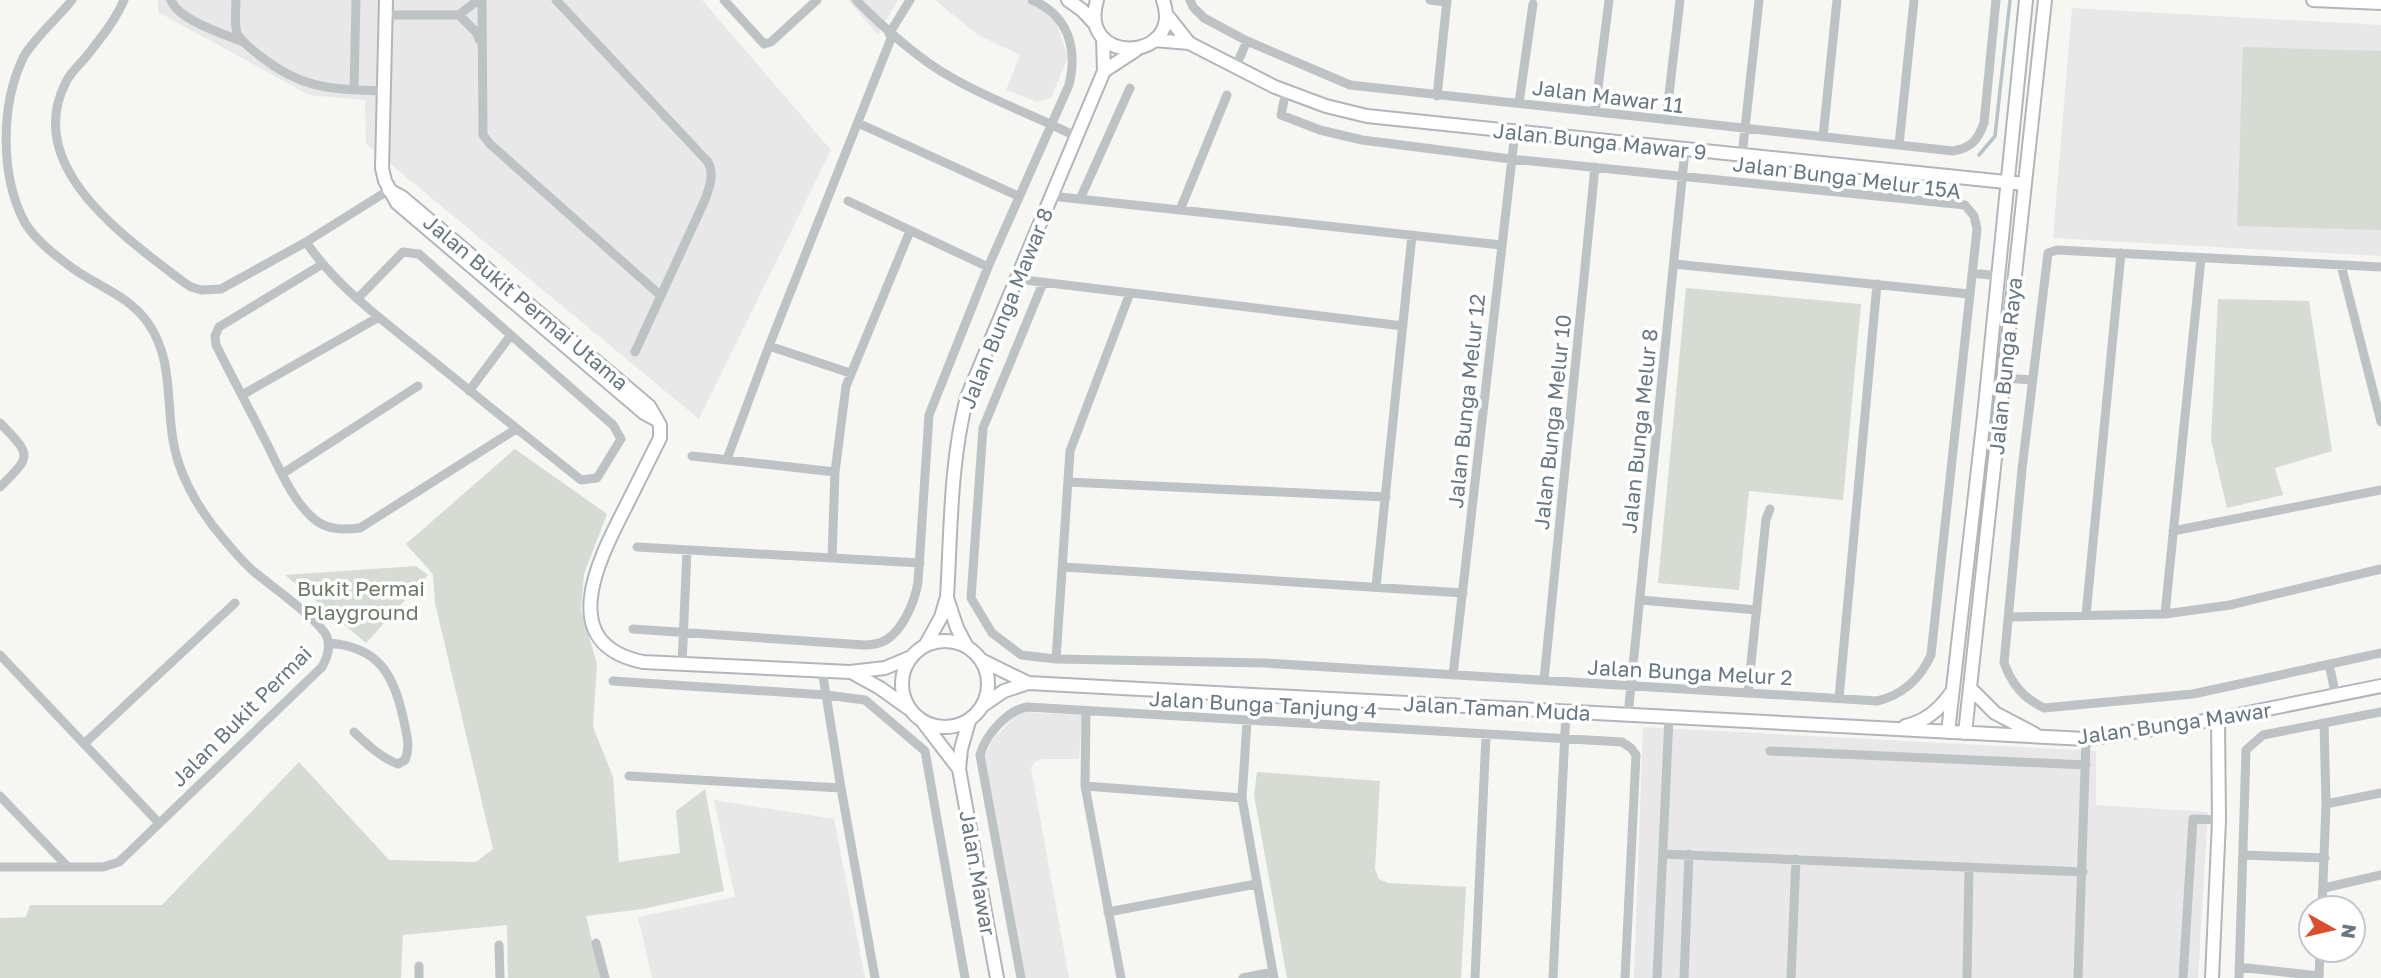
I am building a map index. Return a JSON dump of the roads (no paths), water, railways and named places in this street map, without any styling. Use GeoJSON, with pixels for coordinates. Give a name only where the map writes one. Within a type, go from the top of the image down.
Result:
{"type":"FeatureCollection","features":[{"type":"Feature","properties":{"kind":"street","name":"Jalan Bukit Permai"},"geometry":{"type":"LineString","coordinates":[[0,867],[103,867],[119,862],[322,667],[328,652],[328,643],[322,629],[251,569],[201,509],[177,458],[166,366],[162,350],[147,322],[124,299],[75,270],[46,247],[26,225],[11,198],[4,171],[2,136],[13,83],[20,64],[31,47],[72,0]]}},
{"type":"Feature","properties":{"kind":"street"},"geometry":{"type":"LineString","coordinates":[[124,0],[117,17],[67,80],[60,95],[57,134],[61,156],[81,191],[107,220],[191,287],[201,290],[220,289],[306,242],[389,190],[382,168],[386,0]]}},
{"type":"Feature","properties":{"kind":"street"},"geometry":{"type":"LineString","coordinates":[[171,0],[183,16],[244,42],[294,78],[314,86],[384,91]]}},
{"type":"Feature","properties":{"kind":"street"},"geometry":{"type":"LineString","coordinates":[[236,0],[237,33],[244,42]]}},
{"type":"Feature","properties":{"kind":"street"},"geometry":{"type":"LineString","coordinates":[[354,90],[356,0]]}},
{"type":"Feature","properties":{"kind":"street"},"geometry":{"type":"LineString","coordinates":[[386,15],[459,15],[480,0]]}},
{"type":"Feature","properties":{"kind":"street"},"geometry":{"type":"LineString","coordinates":[[480,0],[483,135],[660,295]]}},
{"type":"Feature","properties":{"kind":"street"},"geometry":{"type":"LineString","coordinates":[[556,0],[708,162],[712,170],[704,202],[635,352]]}},
{"type":"Feature","properties":{"kind":"street"},"geometry":{"type":"LineString","coordinates":[[724,0],[764,44],[771,42],[817,0]]}},
{"type":"Feature","properties":{"kind":"street"},"geometry":{"type":"LineString","coordinates":[[856,0],[890,35],[939,69],[1077,137]]}},
{"type":"Feature","properties":{"kind":"street"},"geometry":{"type":"LineString","coordinates":[[727,459],[890,35],[910,0]]}},
{"type":"Feature","properties":{"kind":"street"},"geometry":{"type":"LineString","coordinates":[[633,629],[877,644],[887,640],[912,604],[920,563],[929,415],[1018,196],[1069,85],[1073,56],[1068,37],[1058,16],[1046,6],[1032,0]]}},
{"type":"Feature","properties":{"kind":"street"},"geometry":{"type":"LineString","coordinates":[[1068,0],[1083,10],[1096,24]]}},
{"type":"Feature","properties":{"kind":"street"},"geometry":{"type":"LineString","coordinates":[[1097,0],[1094,13],[1103,38],[1113,46],[1136,49]]}},
{"type":"Feature","properties":{"kind":"street"},"geometry":{"type":"LineString","coordinates":[[1104,71],[1154,40],[1165,24],[1163,0]]}},
{"type":"Feature","properties":{"kind":"street","name":"Jalan Mawar 11"},"geometry":{"type":"LineString","coordinates":[[1190,0],[1204,18],[1247,41],[1350,85],[1953,151],[1973,144],[1984,123],[1996,0]]}},
{"type":"Feature","properties":{"kind":"street"},"geometry":{"type":"LineString","coordinates":[[1430,0],[1447,1],[1437,96]]}},
{"type":"Feature","properties":{"kind":"street"},"geometry":{"type":"LineString","coordinates":[[1595,112],[1609,0]]}},
{"type":"Feature","properties":{"kind":"street"},"geometry":{"type":"LineString","coordinates":[[1666,120],[1680,0]]}},
{"type":"Feature","properties":{"kind":"street"},"geometry":{"type":"LineString","coordinates":[[1742,156],[1759,0]]}},
{"type":"Feature","properties":{"kind":"street"},"geometry":{"type":"LineString","coordinates":[[1823,137],[1837,0]]}},
{"type":"Feature","properties":{"kind":"street"},"geometry":{"type":"LineString","coordinates":[[1899,145],[1914,0]]}},
{"type":"Feature","properties":{"kind":"street","name":"Jalan Bunga Raya"},"geometry":{"type":"LineString","coordinates":[[1948,732],[2026,0]]}},
{"type":"Feature","properties":{"kind":"street","name":"Jalan Bunga Raya"},"geometry":{"type":"LineString","coordinates":[[1965,733],[2045,0]]}},
{"type":"Feature","properties":{"kind":"street"},"geometry":{"type":"LineString","coordinates":[[2313,0],[2381,3]]}},
{"type":"Feature","properties":{"kind":"street"},"geometry":{"type":"LineString","coordinates":[[1519,103],[1533,4]]}},
{"type":"Feature","properties":{"kind":"street","name":"Jalan Bunga Mawar 9"},"geometry":{"type":"LineString","coordinates":[[1166,14],[1189,43]]}},
{"type":"Feature","properties":{"kind":"street"},"geometry":{"type":"LineString","coordinates":[[459,15],[476,32],[482,43]]}},
{"type":"Feature","properties":{"kind":"street","name":"Jalan Bunga Mawar 8"},"geometry":{"type":"LineString","coordinates":[[925,646],[941,617],[947,597],[955,458],[967,397],[1104,71],[1103,38]]}},
{"type":"Feature","properties":{"kind":"street","name":"Jalan Bunga Mawar 9"},"geometry":{"type":"LineString","coordinates":[[1154,40],[1189,43],[1286,91],[1326,106],[1367,116],[2025,184]]}},
{"type":"Feature","properties":{"kind":"street"},"geometry":{"type":"LineString","coordinates":[[1236,66],[1247,41]]}},
{"type":"Feature","properties":{"kind":"street"},"geometry":{"type":"LineString","coordinates":[[1080,199],[1130,88]]}},
{"type":"Feature","properties":{"kind":"street","name":"Jalan Bunga Melur 15A"},"geometry":{"type":"LineString","coordinates":[[1286,91],[1281,115],[1320,130],[1362,140],[1511,159],[1965,205],[1974,216]]}},
{"type":"Feature","properties":{"kind":"street"},"geometry":{"type":"LineString","coordinates":[[1180,210],[1227,95]]}},
{"type":"Feature","properties":{"kind":"street"},"geometry":{"type":"LineString","coordinates":[[858,123],[1018,196]]}},
{"type":"Feature","properties":{"kind":"street","name":"Jalan Bunga Melur 12"},"geometry":{"type":"LineString","coordinates":[[1453,675],[1515,132]]}},
{"type":"Feature","properties":{"kind":"street","name":"Jalan Bunga Melur 8"},"geometry":{"type":"LineString","coordinates":[[1628,715],[1685,150]]}},
{"type":"Feature","properties":{"kind":"street","name":"Jalan Bunga Melur 10"},"geometry":{"type":"LineString","coordinates":[[1544,680],[1595,167]]}},
{"type":"Feature","properties":{"kind":"street","name":"Jalan Bukit Permai Utama"},"geometry":{"type":"LineString","coordinates":[[389,190],[407,212],[644,413],[657,420],[662,431],[660,438],[603,550],[593,579],[590,610],[598,638],[607,648],[643,662],[850,672],[885,668],[911,657]]}},
{"type":"Feature","properties":{"kind":"street"},"geometry":{"type":"LineString","coordinates":[[1051,196],[1502,245]]}},
{"type":"Feature","properties":{"kind":"street"},"geometry":{"type":"LineString","coordinates":[[848,201],[988,267]]}},
{"type":"Feature","properties":{"kind":"street","name":"Jalan Bunga Melur 2"},"geometry":{"type":"LineString","coordinates":[[1043,282],[983,428],[971,598],[992,633],[1021,655],[1056,659],[1264,663],[1877,701],[1898,694],[1917,678],[1931,655],[1977,229],[1974,216]]}},
{"type":"Feature","properties":{"kind":"street"},"geometry":{"type":"LineString","coordinates":[[832,558],[835,472],[843,400],[849,373],[910,231]]}},
{"type":"Feature","properties":{"kind":"street"},"geometry":{"type":"LineString","coordinates":[[1376,587],[1412,236]]}},
{"type":"Feature","properties":{"kind":"street"},"geometry":{"type":"LineString","coordinates":[[306,242],[321,265],[379,317],[469,391],[581,480],[597,478],[621,439],[613,425],[419,254],[403,252],[358,298]]}},
{"type":"Feature","properties":{"kind":"street"},"geometry":{"type":"LineString","coordinates":[[2381,267],[2057,250],[2048,253],[2032,380],[2004,663],[2010,677],[2025,697],[2044,708],[2193,694],[2381,653]]}},
{"type":"Feature","properties":{"kind":"street"},"geometry":{"type":"LineString","coordinates":[[2086,615],[2121,253]]}},
{"type":"Feature","properties":{"kind":"street"},"geometry":{"type":"LineString","coordinates":[[2165,614],[2202,258]]}},
{"type":"Feature","properties":{"kind":"street"},"geometry":{"type":"LineString","coordinates":[[1674,264],[1969,293]]}},
{"type":"Feature","properties":{"kind":"street"},"geometry":{"type":"LineString","coordinates":[[321,265],[219,327],[215,336],[216,345],[282,474],[303,507],[315,520],[330,528],[360,528],[516,429]]}},
{"type":"Feature","properties":{"kind":"street"},"geometry":{"type":"LineString","coordinates":[[2341,265],[2381,422]]}},
{"type":"Feature","properties":{"kind":"street"},"geometry":{"type":"LineString","coordinates":[[1972,273],[1998,276]]}},
{"type":"Feature","properties":{"kind":"street"},"geometry":{"type":"LineString","coordinates":[[1016,279],[1403,326]]}},
{"type":"Feature","properties":{"kind":"street"},"geometry":{"type":"LineString","coordinates":[[1839,698],[1877,284]]}},
{"type":"Feature","properties":{"kind":"street"},"geometry":{"type":"LineString","coordinates":[[1056,659],[1070,451],[1130,293]]}},
{"type":"Feature","properties":{"kind":"street"},"geometry":{"type":"LineString","coordinates":[[242,395],[379,317]]}},
{"type":"Feature","properties":{"kind":"street"},"geometry":{"type":"LineString","coordinates":[[469,391],[511,335]]}},
{"type":"Feature","properties":{"kind":"street"},"geometry":{"type":"LineString","coordinates":[[769,345],[849,373]]}},
{"type":"Feature","properties":{"kind":"street"},"geometry":{"type":"LineString","coordinates":[[2003,379],[2032,380]]}},
{"type":"Feature","properties":{"kind":"street"},"geometry":{"type":"LineString","coordinates":[[282,474],[418,386]]}},
{"type":"Feature","properties":{"kind":"street"},"geometry":{"type":"LineString","coordinates":[[0,423],[21,444],[25,455],[22,465],[0,487]]}},
{"type":"Feature","properties":{"kind":"street"},"geometry":{"type":"LineString","coordinates":[[692,456],[835,472]]}},
{"type":"Feature","properties":{"kind":"street"},"geometry":{"type":"LineString","coordinates":[[1068,482],[1386,497]]}},
{"type":"Feature","properties":{"kind":"street"},"geometry":{"type":"LineString","coordinates":[[2173,531],[2381,490]]}},
{"type":"Feature","properties":{"kind":"street"},"geometry":{"type":"LineString","coordinates":[[1748,692],[1766,519],[1770,509]]}},
{"type":"Feature","properties":{"kind":"street"},"geometry":{"type":"LineString","coordinates":[[638,547],[920,563]]}},
{"type":"Feature","properties":{"kind":"street"},"geometry":{"type":"LineString","coordinates":[[682,665],[687,550]]}},
{"type":"Feature","properties":{"kind":"street"},"geometry":{"type":"LineString","coordinates":[[1063,567],[1463,593]]}},
{"type":"Feature","properties":{"kind":"street"},"geometry":{"type":"LineString","coordinates":[[2009,617],[2165,614],[2230,605],[2381,569]]}},
{"type":"Feature","properties":{"kind":"street","name":"Jalan Bunga Mawar 8"},"geometry":{"type":"LineString","coordinates":[[947,597],[957,628],[967,647]]}},
{"type":"Feature","properties":{"kind":"street"},"geometry":{"type":"LineString","coordinates":[[1640,600],[1757,610]]}},
{"type":"Feature","properties":{"kind":"street"},"geometry":{"type":"LineString","coordinates":[[85,743],[235,603]]}},
{"type":"Feature","properties":{"kind":"street"},"geometry":{"type":"LineString","coordinates":[[939,641],[953,642],[967,647],[981,660],[988,683],[987,695],[982,706],[969,721],[951,728],[932,726],[923,722],[909,708],[902,688],[905,666],[911,657],[925,646],[939,641]]}},
{"type":"Feature","properties":{"kind":"street"},"geometry":{"type":"LineString","coordinates":[[328,643],[361,649],[386,671],[399,701],[408,738],[409,751],[405,761],[398,764],[388,760],[372,750],[354,732]]}},
{"type":"Feature","properties":{"kind":"street"},"geometry":{"type":"LineString","coordinates":[[0,656],[158,822]]}},
{"type":"Feature","properties":{"kind":"street","name":"Jalan Taman Muda"},"geometry":{"type":"LineString","coordinates":[[981,660],[1028,683]]}},
{"type":"Feature","properties":{"kind":"street"},"geometry":{"type":"LineString","coordinates":[[2329,664],[2336,696]]}},
{"type":"Feature","properties":{"kind":"street"},"geometry":{"type":"LineString","coordinates":[[822,670],[876,978]]}},
{"type":"Feature","properties":{"kind":"street","name":"Jalan Bukit Permai Utama"},"geometry":{"type":"LineString","coordinates":[[850,672],[909,708]]}},
{"type":"Feature","properties":{"kind":"street"},"geometry":{"type":"LineString","coordinates":[[613,681],[865,700],[925,751],[965,978]]}},
{"type":"Feature","properties":{"kind":"street","name":"Jalan Taman Muda"},"geometry":{"type":"LineString","coordinates":[[982,706],[1004,691],[1028,683],[1965,733]]}},
{"type":"Feature","properties":{"kind":"street","name":"Jalan Bunga Mawar"},"geometry":{"type":"LineString","coordinates":[[1965,733],[2086,739],[2218,719],[2381,686]]}},
{"type":"Feature","properties":{"kind":"street"},"geometry":{"type":"LineString","coordinates":[[1970,688],[2007,721],[2047,738]]}},
{"type":"Feature","properties":{"kind":"street"},"geometry":{"type":"LineString","coordinates":[[1891,729],[1913,725],[1926,718],[1937,710],[1952,692]]}},
{"type":"Feature","properties":{"kind":"street","name":"Jalan Bunga Tanjung 4"},"geometry":{"type":"LineString","coordinates":[[1021,978],[980,755],[986,741],[1014,710],[1027,707],[1622,742],[1631,747],[1636,755],[1625,978]]}},
{"type":"Feature","properties":{"kind":"street"},"geometry":{"type":"LineString","coordinates":[[1086,711],[1085,786],[1121,978]]}},
{"type":"Feature","properties":{"kind":"street"},"geometry":{"type":"LineString","coordinates":[[1553,978],[1566,712]]}},
{"type":"Feature","properties":{"kind":"street"},"geometry":{"type":"LineString","coordinates":[[2239,978],[2246,750],[2263,735],[2381,712]]}},
{"type":"Feature","properties":{"kind":"street"},"geometry":{"type":"LineString","coordinates":[[1657,978],[1669,717]]}},
{"type":"Feature","properties":{"kind":"street"},"geometry":{"type":"LineString","coordinates":[[2212,978],[2219,820],[2218,719]]}},
{"type":"Feature","properties":{"kind":"street","name":"Jalan Mawar"},"geometry":{"type":"LineString","coordinates":[[969,721],[961,749],[960,769],[997,978]]}},
{"type":"Feature","properties":{"kind":"street","name":"Jalan Mawar"},"geometry":{"type":"LineString","coordinates":[[923,722],[960,769]]}},
{"type":"Feature","properties":{"kind":"street"},"geometry":{"type":"LineString","coordinates":[[1243,978],[1273,975],[1242,799],[1247,722]]}},
{"type":"Feature","properties":{"kind":"street"},"geometry":{"type":"LineString","coordinates":[[2323,894],[2326,804],[2324,723]]}},
{"type":"Feature","properties":{"kind":"street"},"geometry":{"type":"LineString","coordinates":[[1475,978],[1486,735]]}},
{"type":"Feature","properties":{"kind":"street"},"geometry":{"type":"LineString","coordinates":[[2078,978],[2086,739]]}},
{"type":"Feature","properties":{"kind":"street"},"geometry":{"type":"LineString","coordinates":[[1770,751],[2086,765]]}},
{"type":"Feature","properties":{"kind":"street"},"geometry":{"type":"LineString","coordinates":[[629,776],[841,788]]}},
{"type":"Feature","properties":{"kind":"street"},"geometry":{"type":"LineString","coordinates":[[1085,786],[1242,799]]}},
{"type":"Feature","properties":{"kind":"street"},"geometry":{"type":"LineString","coordinates":[[2326,804],[2381,793]]}},
{"type":"Feature","properties":{"kind":"street"},"geometry":{"type":"LineString","coordinates":[[0,796],[68,867]]}},
{"type":"Feature","properties":{"kind":"street"},"geometry":{"type":"LineString","coordinates":[[2183,978],[2193,819],[2219,820]]}},
{"type":"Feature","properties":{"kind":"street"},"geometry":{"type":"LineString","coordinates":[[1663,854],[2083,872]]}},
{"type":"Feature","properties":{"kind":"street"},"geometry":{"type":"LineString","coordinates":[[1684,978],[1689,854]]}},
{"type":"Feature","properties":{"kind":"street"},"geometry":{"type":"LineString","coordinates":[[2244,855],[2325,858]]}},
{"type":"Feature","properties":{"kind":"street"},"geometry":{"type":"LineString","coordinates":[[1791,978],[1796,859]]}},
{"type":"Feature","properties":{"kind":"street"},"geometry":{"type":"LineString","coordinates":[[1967,978],[1969,867]]}},
{"type":"Feature","properties":{"kind":"street"},"geometry":{"type":"LineString","coordinates":[[2324,888],[2381,875]]}},
{"type":"Feature","properties":{"kind":"street"},"geometry":{"type":"LineString","coordinates":[[1108,912],[1256,884]]}},
{"type":"Feature","properties":{"kind":"street"},"geometry":{"type":"LineString","coordinates":[[596,943],[605,978]]}},
{"type":"Feature","properties":{"kind":"street"},"geometry":{"type":"LineString","coordinates":[[499,945],[500,978]]}},
{"type":"Feature","properties":{"kind":"street"},"geometry":{"type":"LineString","coordinates":[[419,966],[419,978]]}},
{"type":"Feature","properties":{"kind":"street"},"geometry":{"type":"LineString","coordinates":[[2239,967],[2319,977]]}},
{"type":"Feature","properties":{"kind":"waterway"},"geometry":{"type":"LineString","coordinates":[[1979,155],[1995,136],[2010,0]]}},
{"type":"Feature","properties":{"kind":"park label","name":"Bukit Permai Playground"},"geometry":{"type":"Point","coordinates":[361,600]}}]}
